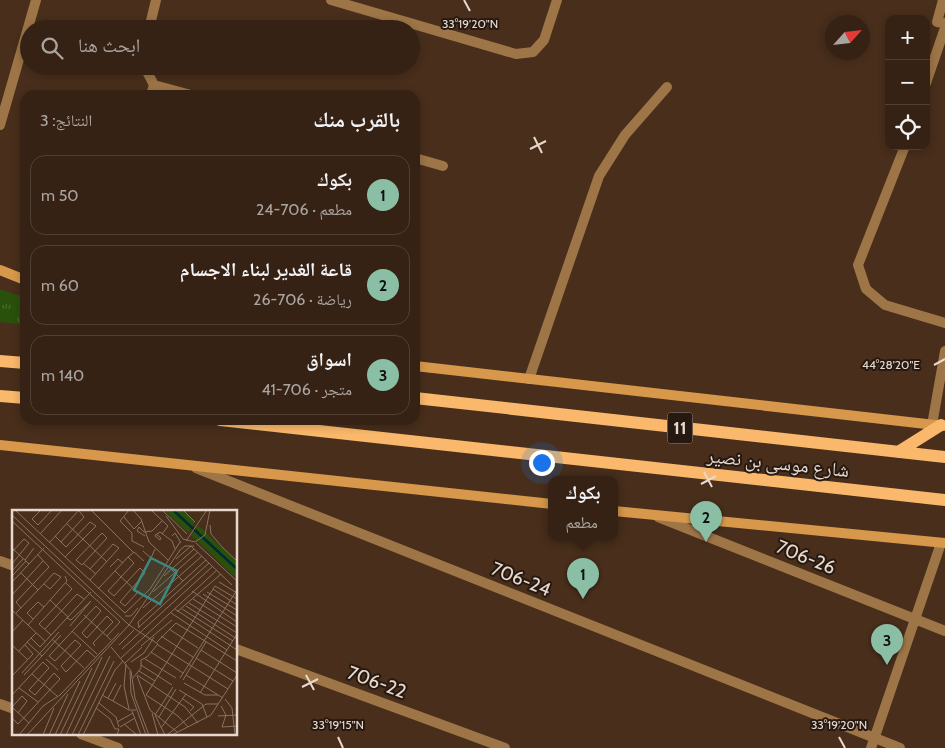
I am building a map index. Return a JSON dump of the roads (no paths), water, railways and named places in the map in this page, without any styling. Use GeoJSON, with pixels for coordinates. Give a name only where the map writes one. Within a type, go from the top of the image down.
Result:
{"type":"FeatureCollection","features":[{"type":"Feature","properties":{"kind":"main road"},"geometry":{"type":"LineString","coordinates":[[0,361],[20,363]]}},
{"type":"Feature","properties":{"kind":"main road"},"geometry":{"type":"LineString","coordinates":[[0,396],[20,398]]}},
{"type":"Feature","properties":{"kind":"main road","name":"شارع موسى بن نصير"},"geometry":{"type":"LineString","coordinates":[[420,399],[945,457]]}},
{"type":"Feature","properties":{"kind":"main road","name":"شارع موسى بن نصير"},"geometry":{"type":"LineString","coordinates":[[265,425],[945,500]]}},
{"type":"Feature","properties":{"kind":"main road"},"geometry":{"type":"LineString","coordinates":[[898,452],[939,425]]}},
{"type":"Feature","properties":{"kind":"street"},"geometry":{"type":"LineString","coordinates":[[30,20],[36,0]]}},
{"type":"Feature","properties":{"kind":"street"},"geometry":{"type":"LineString","coordinates":[[151,20],[156,0]]}},
{"type":"Feature","properties":{"kind":"street"},"geometry":{"type":"LineString","coordinates":[[331,0],[400,20]]}},
{"type":"Feature","properties":{"kind":"street"},"geometry":{"type":"LineString","coordinates":[[420,26],[516,54],[533,52],[544,40],[557,0]]}},
{"type":"Feature","properties":{"kind":"street"},"geometry":{"type":"LineString","coordinates":[[944,0],[937,22],[945,24]]}},
{"type":"Feature","properties":{"kind":"street"},"geometry":{"type":"LineString","coordinates":[[930,72],[945,28]]}},
{"type":"Feature","properties":{"kind":"street"},"geometry":{"type":"LineString","coordinates":[[0,123],[20,55]]}},
{"type":"Feature","properties":{"kind":"street"},"geometry":{"type":"LineString","coordinates":[[147,75],[153,90]]}},
{"type":"Feature","properties":{"kind":"street"},"geometry":{"type":"LineString","coordinates":[[529,379],[599,176],[625,135],[667,87]]}},
{"type":"Feature","properties":{"kind":"street"},"geometry":{"type":"LineString","coordinates":[[903,150],[858,265],[866,289],[885,305],[945,323]]}},
{"type":"Feature","properties":{"kind":"street"},"geometry":{"type":"LineString","coordinates":[[420,159],[443,166]]}},
{"type":"Feature","properties":{"kind":"street"},"geometry":{"type":"LineString","coordinates":[[0,270],[20,278]]}},
{"type":"Feature","properties":{"kind":"street"},"geometry":{"type":"LineString","coordinates":[[420,367],[939,425],[945,350]]}},
{"type":"Feature","properties":{"kind":"street"},"geometry":{"type":"LineString","coordinates":[[0,445],[548,504]]}},
{"type":"Feature","properties":{"kind":"street","name":"706-24"},"geometry":{"type":"LineString","coordinates":[[186,464],[873,743],[900,748]]}},
{"type":"Feature","properties":{"kind":"street"},"geometry":{"type":"LineString","coordinates":[[618,511],[943,543],[873,743]]}},
{"type":"Feature","properties":{"kind":"street","name":"706-26"},"geometry":{"type":"LineString","coordinates":[[655,515],[945,631]]}},
{"type":"Feature","properties":{"kind":"street"},"geometry":{"type":"LineString","coordinates":[[0,561],[12,565]]}},
{"type":"Feature","properties":{"kind":"street","name":"706-22"},"geometry":{"type":"LineString","coordinates":[[238,649],[505,748]]}},
{"type":"Feature","properties":{"kind":"street"},"geometry":{"type":"LineString","coordinates":[[0,704],[12,708]]}},
{"type":"Feature","properties":{"kind":"street"},"geometry":{"type":"LineString","coordinates":[[87,736],[118,748]]}},
{"type":"Feature","properties":{"kind":"place","name":"قاعة الغدير لبناء الاجسام"},"geometry":{"type":"Point","coordinates":[706,542]}},
{"type":"Feature","properties":{"kind":"place","name":"بكوك"},"geometry":{"type":"Point","coordinates":[583,599]}},
{"type":"Feature","properties":{"kind":"place","name":"اسواق"},"geometry":{"type":"Point","coordinates":[887,665]}}]}
